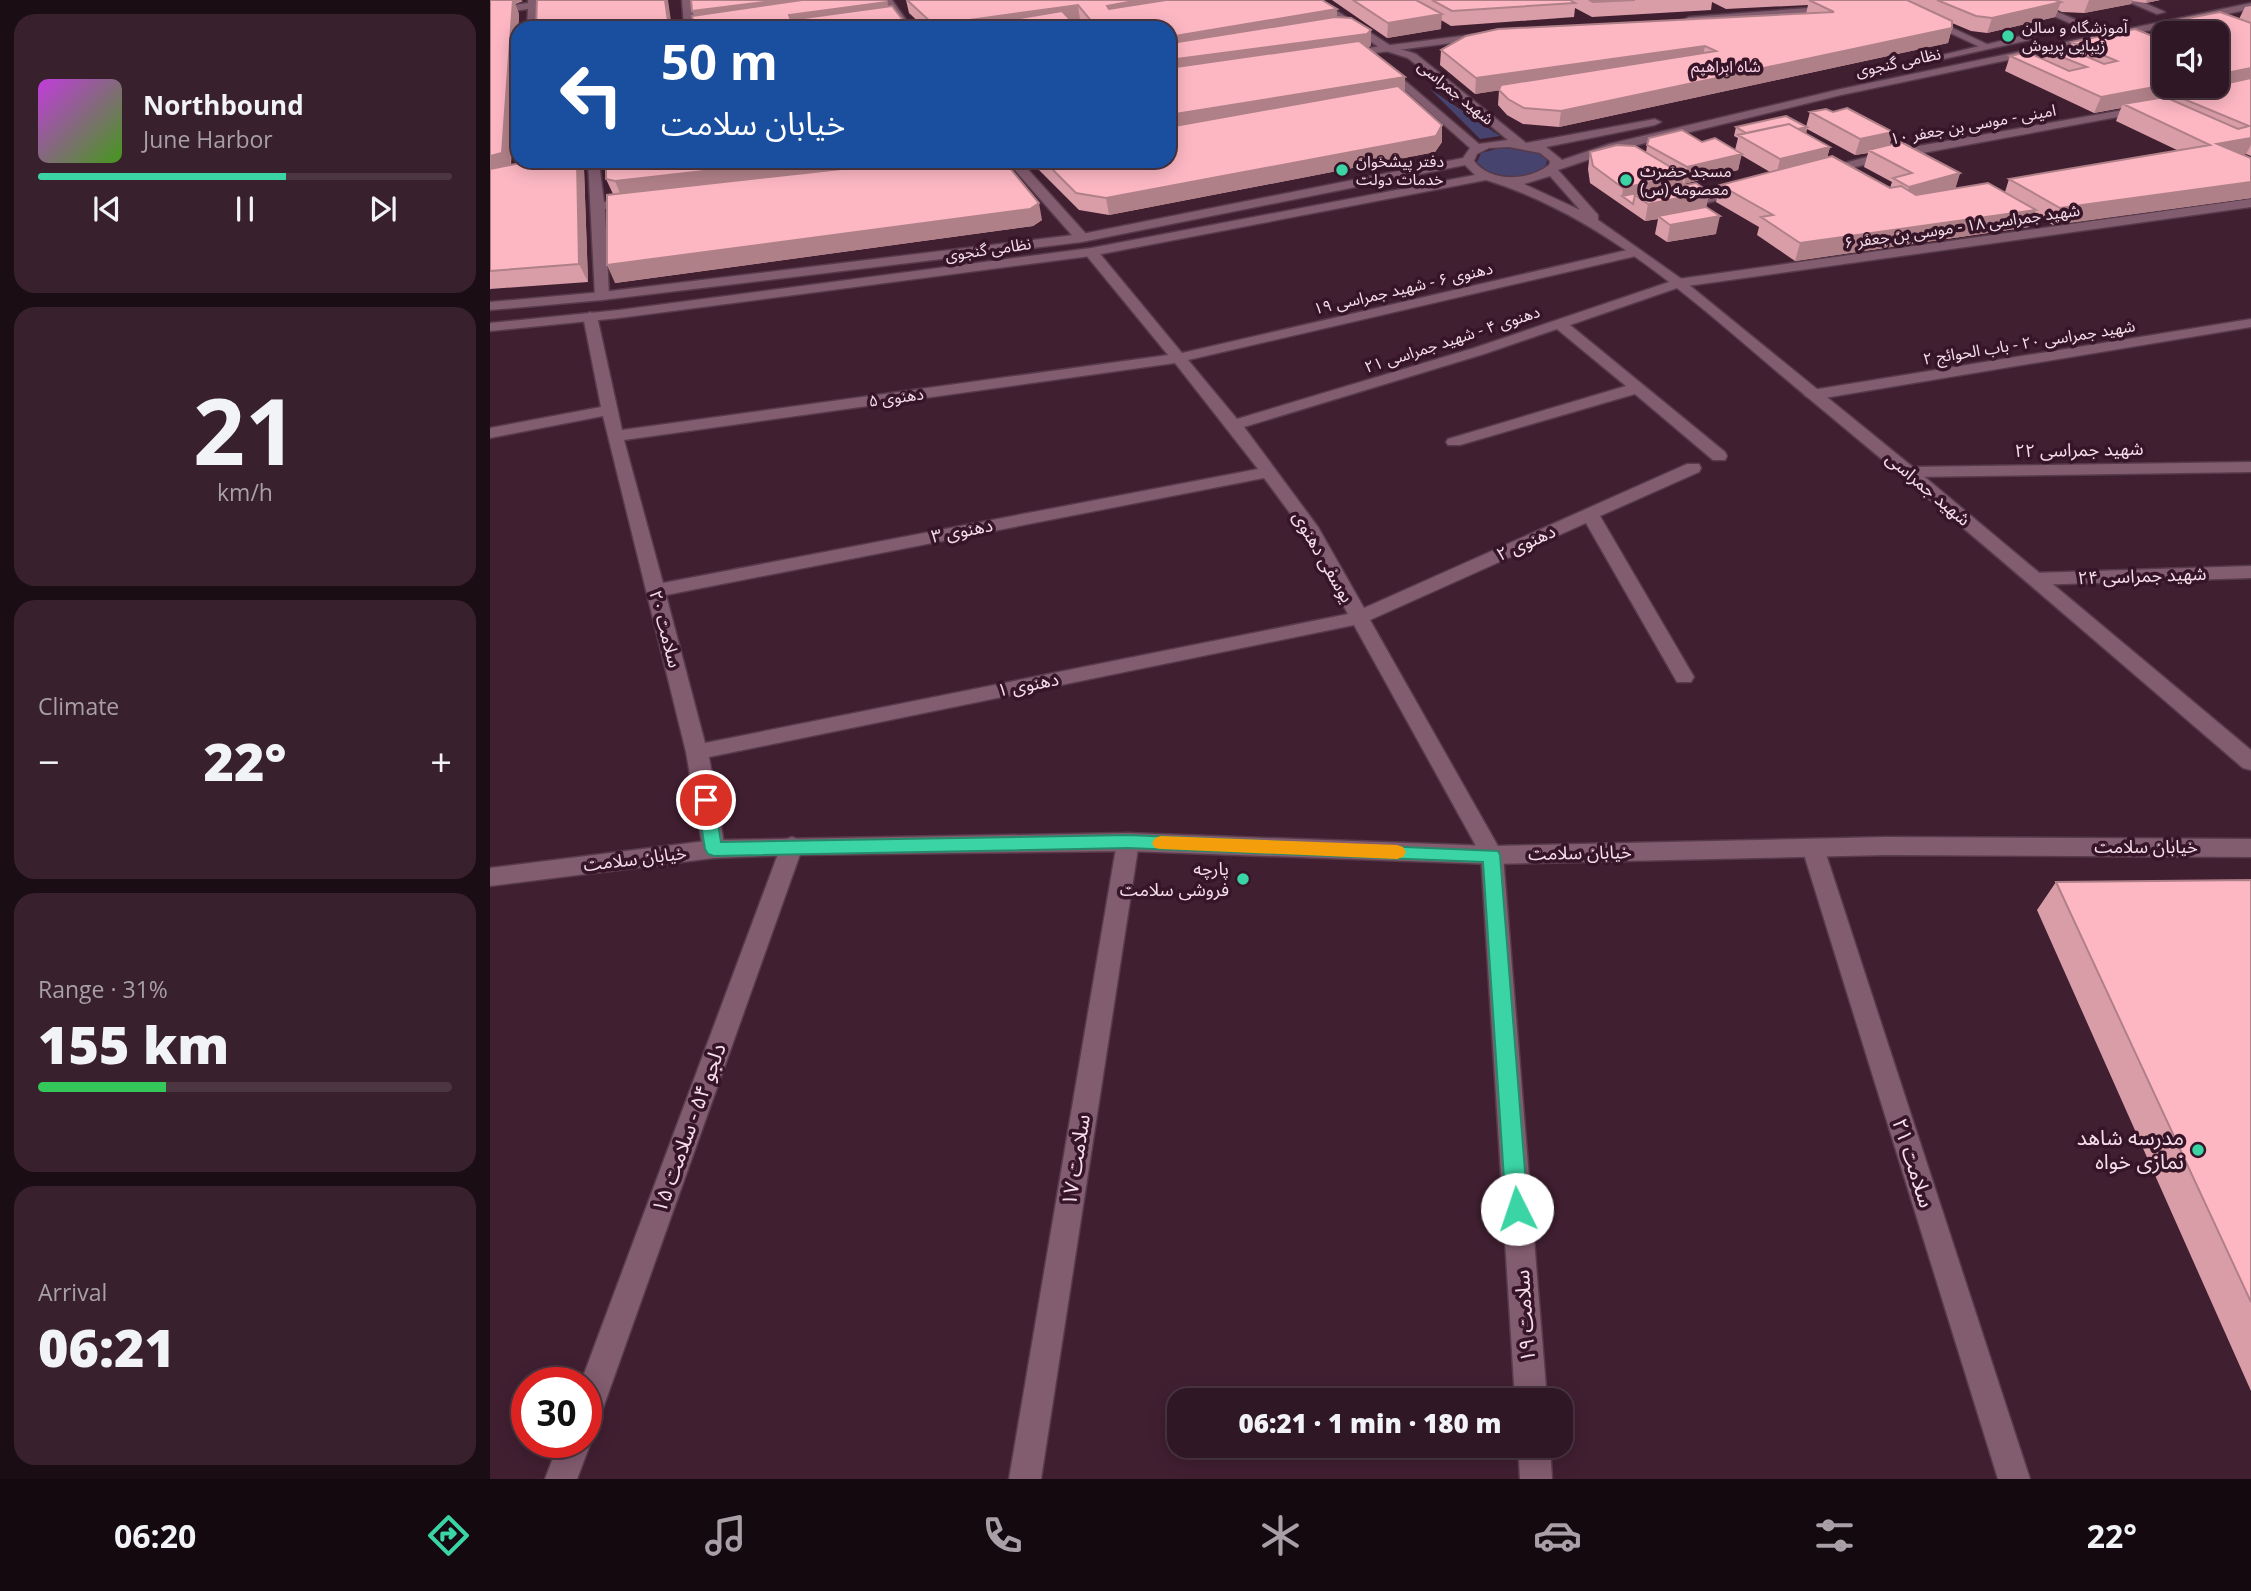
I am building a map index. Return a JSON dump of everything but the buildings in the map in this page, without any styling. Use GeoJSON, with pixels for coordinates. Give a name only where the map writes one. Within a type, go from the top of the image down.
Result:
{"type":"FeatureCollection","features":[{"type":"Feature","properties":{"kind":"street"},"geometry":{"type":"LineString","coordinates":[[687,0],[688,21]]}},
{"type":"Feature","properties":{"kind":"street","name":"شهید جمراسی"},"geometry":{"type":"LineString","coordinates":[[1314,0],[1387,48],[1412,56],[1527,145],[1552,155],[1556,160],[1554,168],[1599,225],[1678,283],[1908,472],[2251,762]]}},
{"type":"Feature","properties":{"kind":"street"},"geometry":{"type":"LineString","coordinates":[[2022,0],[2085,26]]}},
{"type":"Feature","properties":{"kind":"street"},"geometry":{"type":"LineString","coordinates":[[2129,0],[2160,12]]}},
{"type":"Feature","properties":{"kind":"street"},"geometry":{"type":"LineString","coordinates":[[2209,2],[2221,0]]}},
{"type":"Feature","properties":{"kind":"street"},"geometry":{"type":"LineString","coordinates":[[490,10],[533,3],[532,21]]}},
{"type":"Feature","properties":{"kind":"street"},"geometry":{"type":"LineString","coordinates":[[1883,3],[1896,5],[1986,46]]}},
{"type":"Feature","properties":{"kind":"street"},"geometry":{"type":"LineString","coordinates":[[885,4],[900,19]]}},
{"type":"Feature","properties":{"kind":"street"},"geometry":{"type":"LineString","coordinates":[[1709,6],[1730,17]]}},
{"type":"Feature","properties":{"kind":"street","name":"نظامی گنجوی"},"geometry":{"type":"LineString","coordinates":[[490,306],[1087,245],[1493,177],[1536,178],[1554,168],[1613,147],[1841,92],[2251,6]]}},
{"type":"Feature","properties":{"kind":"street"},"geometry":{"type":"LineString","coordinates":[[1678,21],[1840,9]]}},
{"type":"Feature","properties":{"kind":"street"},"geometry":{"type":"LineString","coordinates":[[2134,16],[2172,9]]}},
{"type":"Feature","properties":{"kind":"street"},"geometry":{"type":"LineString","coordinates":[[888,20],[900,19]]}},
{"type":"Feature","properties":{"kind":"street"},"geometry":{"type":"LineString","coordinates":[[2060,31],[2097,24]]}},
{"type":"Feature","properties":{"kind":"street","name":"نظامی گنجوی"},"geometry":{"type":"LineString","coordinates":[[1932,58],[2048,33]]}},
{"type":"Feature","properties":{"kind":"street"},"geometry":{"type":"LineString","coordinates":[[1333,56],[1502,34]]}},
{"type":"Feature","properties":{"kind":"street","name":"شهید جمراسی"},"geometry":{"type":"LineString","coordinates":[[1387,48],[1377,61],[1478,149]]}},
{"type":"Feature","properties":{"kind":"street"},"geometry":{"type":"LineString","coordinates":[[1405,97],[1418,94]]}},
{"type":"Feature","properties":{"kind":"street","name":"امینی - موسی بن جعفر ۱۰"},"geometry":{"type":"LineString","coordinates":[[1808,173],[1890,155],[2153,108]]}},
{"type":"Feature","properties":{"kind":"street"},"geometry":{"type":"LineString","coordinates":[[1599,225],[1527,189],[1471,167],[1468,161],[1472,152],[1497,144],[1527,145],[1662,120]]}},
{"type":"Feature","properties":{"kind":"street","name":"نظامی گنجوی"},"geometry":{"type":"LineString","coordinates":[[490,327],[949,272],[1087,245],[1468,161]]}},
{"type":"Feature","properties":{"kind":"street"},"geometry":{"type":"LineString","coordinates":[[593,168],[598,206],[601,296]]}},
{"type":"Feature","properties":{"kind":"street"},"geometry":{"type":"LineString","coordinates":[[960,169],[968,168]]}},
{"type":"Feature","properties":{"kind":"street","name":"یوسفی دهنوی"},"geometry":{"type":"LineString","coordinates":[[1019,168],[1087,245],[1234,425],[1309,527],[1492,855]]}},
{"type":"Feature","properties":{"kind":"street"},"geometry":{"type":"LineString","coordinates":[[1703,200],[1753,187]]}},
{"type":"Feature","properties":{"kind":"street"},"geometry":{"type":"LineString","coordinates":[[598,206],[654,201]]}},
{"type":"Feature","properties":{"kind":"street","name":"شهید جمراسی ۱۸ - موسی بن جعفر ۶"},"geometry":{"type":"LineString","coordinates":[[1678,283],[2251,203]]}},
{"type":"Feature","properties":{"kind":"street","name":"دهنوی ۶ - شهید جمراسی ۱۹"},"geometry":{"type":"LineString","coordinates":[[1178,358],[1636,252]]}},
{"type":"Feature","properties":{"kind":"street","name":"دهنوی ۴ - شهید جمراسی ۲۱"},"geometry":{"type":"LineString","coordinates":[[1234,425],[1479,351],[1678,283]]}},
{"type":"Feature","properties":{"kind":"street","name":"سلامت ۲۰"},"geometry":{"type":"LineString","coordinates":[[590,316],[608,410],[697,752],[714,849]]}},
{"type":"Feature","properties":{"kind":"street"},"geometry":{"type":"LineString","coordinates":[[1559,323],[1719,456]]}},
{"type":"Feature","properties":{"kind":"street","name":"شهید جمراسی ۲۰ - باب الحوائج ۲"},"geometry":{"type":"LineString","coordinates":[[1812,395],[2251,323]]}},
{"type":"Feature","properties":{"kind":"street","name":"دهنوی ۵"},"geometry":{"type":"LineString","coordinates":[[615,436],[1178,358]]}},
{"type":"Feature","properties":{"kind":"street"},"geometry":{"type":"LineString","coordinates":[[1454,443],[1637,388]]}},
{"type":"Feature","properties":{"kind":"street"},"geometry":{"type":"LineString","coordinates":[[490,433],[608,410]]}},
{"type":"Feature","properties":{"kind":"street","name":"شهید جمراسی ۲۲"},"geometry":{"type":"LineString","coordinates":[[1908,472],[2251,467]]}},
{"type":"Feature","properties":{"kind":"street","name":"دهنوی ۲"},"geometry":{"type":"LineString","coordinates":[[1358,618],[1693,468]]}},
{"type":"Feature","properties":{"kind":"street","name":"دهنوی ۳"},"geometry":{"type":"LineString","coordinates":[[655,591],[1268,472]]}},
{"type":"Feature","properties":{"kind":"street"},"geometry":{"type":"LineString","coordinates":[[1590,514],[1684,677]]}},
{"type":"Feature","properties":{"kind":"street","name":"شهید جمراسی ۲۴"},"geometry":{"type":"LineString","coordinates":[[2033,579],[2251,572]]}},
{"type":"Feature","properties":{"kind":"street","name":"دهنوی ۱"},"geometry":{"type":"LineString","coordinates":[[697,752],[1358,618]]}},
{"type":"Feature","properties":{"kind":"street","name":"خیابان سلامت"},"geometry":{"type":"LineString","coordinates":[[490,877],[714,849],[792,846],[1128,842],[1492,855],[1813,848],[2251,848]]}},
{"type":"Feature","properties":{"kind":"street","name":"سلامت ۱۷"},"geometry":{"type":"LineString","coordinates":[[1025,1479],[1128,842]]}},
{"type":"Feature","properties":{"kind":"street","name":"دلجو ۵۴ - سلامت ۱۵"},"geometry":{"type":"LineString","coordinates":[[602,1367],[792,846]]}},
{"type":"Feature","properties":{"kind":"street","name":"سلامت ۲۱"},"geometry":{"type":"LineString","coordinates":[[1813,848],[2014,1479]]}},
{"type":"Feature","properties":{"kind":"street","name":"سلامت ۱۹"},"geometry":{"type":"LineString","coordinates":[[1492,855],[1530,1388]]}},
{"type":"Feature","properties":{"kind":"street"},"geometry":{"type":"LineString","coordinates":[[561,1479],[569,1458]]}},
{"type":"Feature","properties":{"kind":"street"},"geometry":{"type":"LineString","coordinates":[[1535,1458],[1536,1479]]}},
{"type":"Feature","properties":{"kind":"shaded area"},"geometry":{"type":"Polygon","coordinates":[[[1430,89],[1500,136],[1480,139],[1430,89]]]}},
{"type":"Feature","properties":{"kind":"shaded area"},"geometry":{"type":"Polygon","coordinates":[[[1507,146],[1537,151],[1547,160],[1546,165],[1531,174],[1511,176],[1492,172],[1477,162],[1481,153],[1507,146]]]}},
{"type":"Feature","properties":{"kind":"slow traffic"},"geometry":{"type":"LineString","coordinates":[[1161,843],[1397,852]]}},
{"type":"Feature","properties":{"kind":"place","name":"آموزشگاه و سالن زیبایی پریوش"},"geometry":{"type":"Point","coordinates":[2008,36]}},
{"type":"Feature","properties":{"kind":"place","name":"دفتر پیشخوان خدمات دولت"},"geometry":{"type":"Point","coordinates":[1342,170]}},
{"type":"Feature","properties":{"kind":"place","name":"مسجد حضرت معصومه (س)"},"geometry":{"type":"Point","coordinates":[1626,180]}},
{"type":"Feature","properties":{"kind":"place","name":"پارچه فروشی سلامت"},"geometry":{"type":"Point","coordinates":[1243,879]}},
{"type":"Feature","properties":{"kind":"place","name":"مدرسه شاهد نمازی خواه"},"geometry":{"type":"Point","coordinates":[2198,1150]}},
{"type":"Feature","properties":{"kind":"district","name":"شاه ابراهیم"},"geometry":{"type":"Point","coordinates":[1726,66]}},
{"type":"Feature","properties":{"kind":"route"},"geometry":{"type":"LineString","coordinates":[[706,800],[714,849],[1128,842],[1492,855],[1517,1209]]}}]}
